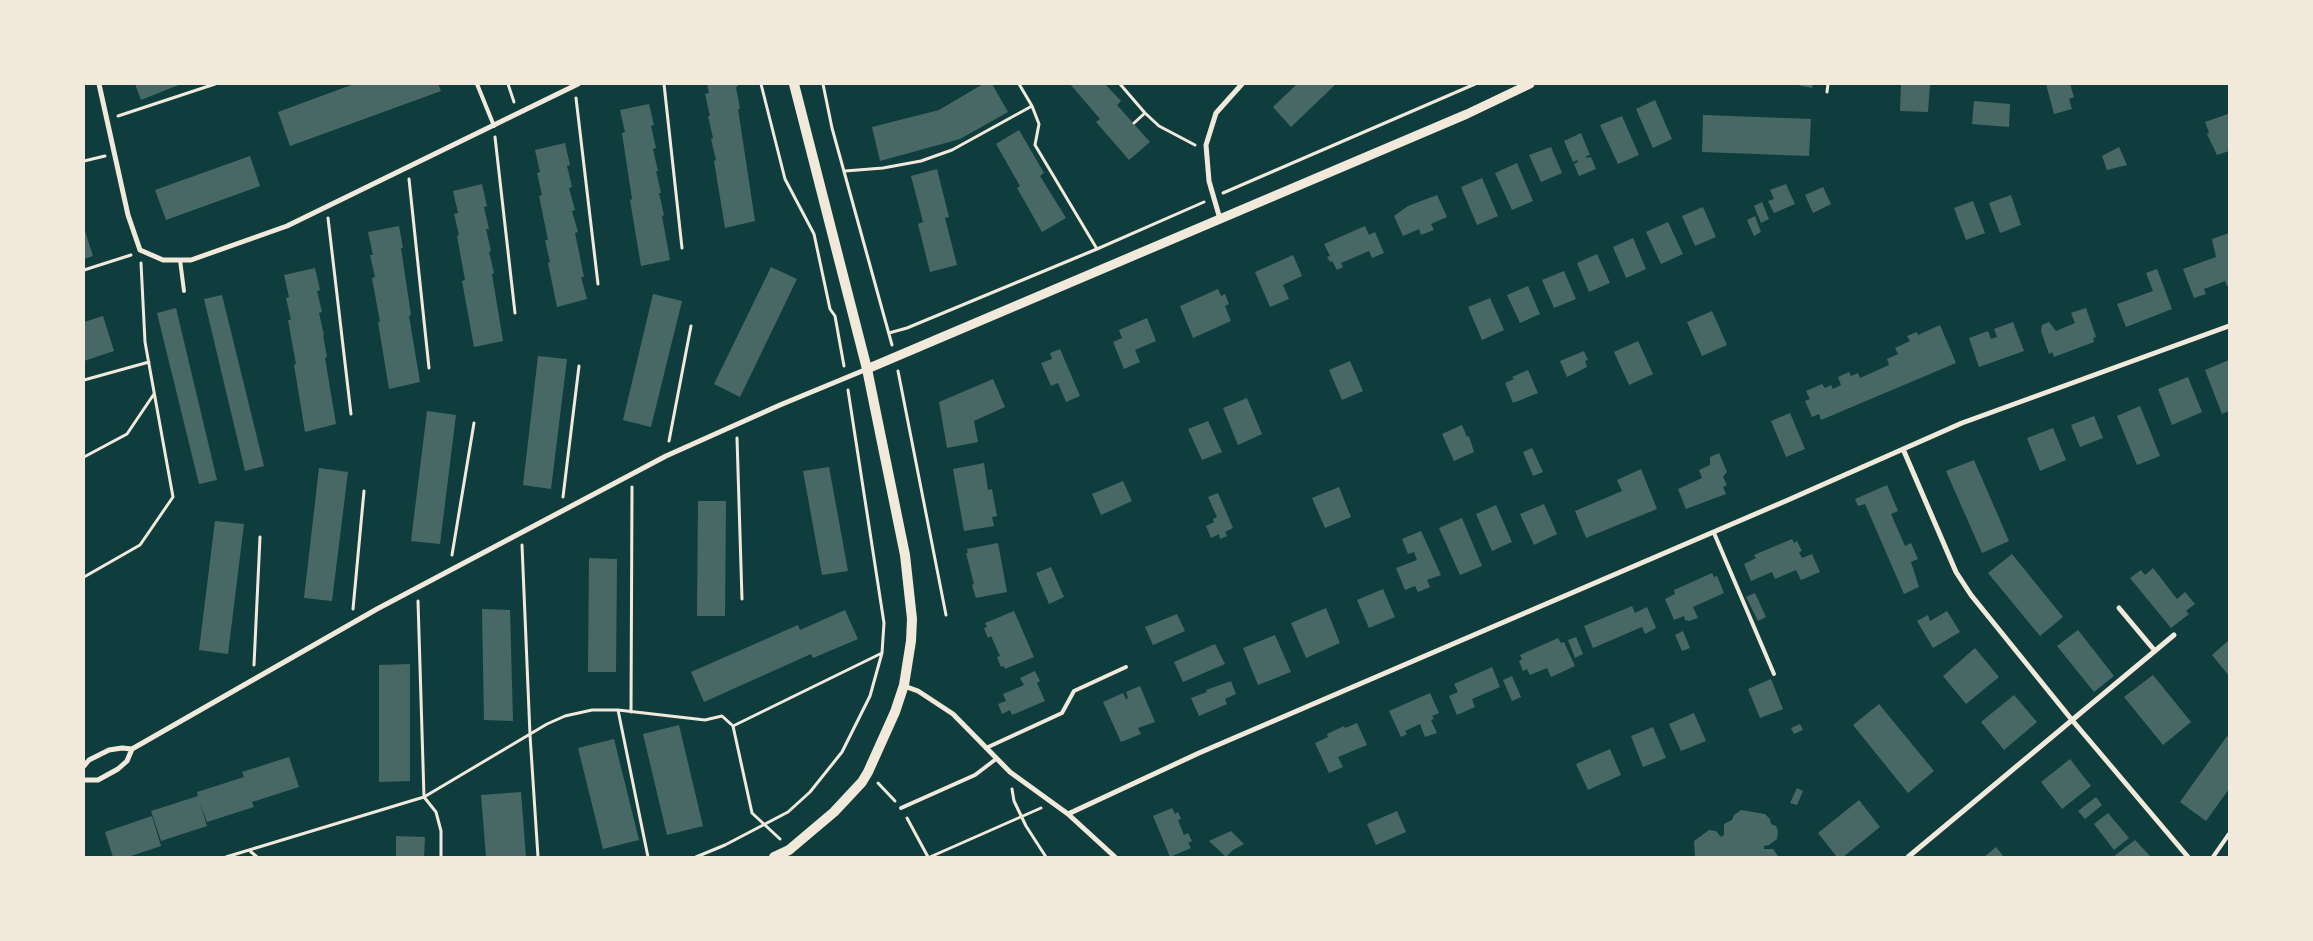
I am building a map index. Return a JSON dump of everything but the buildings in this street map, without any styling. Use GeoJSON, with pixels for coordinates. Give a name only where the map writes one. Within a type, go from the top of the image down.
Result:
{"type":"FeatureCollection","features":[{"type":"Feature","properties":{"kind":"main road"},"geometry":{"type":"LineString","coordinates":[[774,857],[789,850],[834,812],[862,782],[895,712],[904,686],[911,642],[912,619],[898,517],[867,370],[794,84]]}},
{"type":"Feature","properties":{"kind":"street"},"geometry":{"type":"LineString","coordinates":[[99,84],[128,215],[140,250],[163,260],[191,260],[278,229],[327,208],[576,84]]}},
{"type":"Feature","properties":{"kind":"street"},"geometry":{"type":"LineString","coordinates":[[1220,220],[1209,181],[1206,145],[1216,113],[1242,84]]}},
{"type":"Feature","properties":{"kind":"street"},"geometry":{"type":"LineString","coordinates":[[84,766],[88,760],[109,750],[132,749],[351,624],[666,456],[737,424],[1467,114],[1530,84]]}},
{"type":"Feature","properties":{"kind":"street"},"geometry":{"type":"LineString","coordinates":[[1068,814],[1199,753],[1970,420],[2229,326]]}},
{"type":"Feature","properties":{"kind":"street"},"geometry":{"type":"LineString","coordinates":[[1903,449],[1956,572],[1971,595],[2072,720],[2188,857]]}},
{"type":"Feature","properties":{"kind":"street"},"geometry":{"type":"LineString","coordinates":[[2119,608],[2155,651]]}},
{"type":"Feature","properties":{"kind":"street"},"geometry":{"type":"LineString","coordinates":[[1908,857],[2174,635]]}},
{"type":"Feature","properties":{"kind":"street"},"geometry":{"type":"LineString","coordinates":[[904,686],[918,691],[953,714],[1010,772],[1068,814],[1115,857]]}},
{"type":"Feature","properties":{"kind":"street"},"geometry":{"type":"LineString","coordinates":[[84,780],[98,780],[118,770],[127,760],[132,749]]}},
{"type":"Feature","properties":{"kind":"lane"},"geometry":{"type":"LineString","coordinates":[[477,84],[494,126]]}},
{"type":"Feature","properties":{"kind":"lane"},"geometry":{"type":"LineString","coordinates":[[180,260],[184,291]]}},
{"type":"Feature","properties":{"kind":"lane"},"geometry":{"type":"LineString","coordinates":[[1714,532],[1774,674]]}},
{"type":"Feature","properties":{"kind":"lane"},"geometry":{"type":"LineString","coordinates":[[986,748],[1062,714],[1074,691],[1126,667]]}},
{"type":"Feature","properties":{"kind":"lane"},"geometry":{"type":"LineString","coordinates":[[901,808],[975,775],[996,759]]}},
{"type":"Feature","properties":{"kind":"lane"},"geometry":{"type":"LineString","coordinates":[[2213,857],[2229,834]]}},
{"type":"Feature","properties":{"kind":"path"},"geometry":{"type":"LineString","coordinates":[[106,120],[215,84]]}},
{"type":"Feature","properties":{"kind":"path"},"geometry":{"type":"LineString","coordinates":[[508,84],[517,114]]}},
{"type":"Feature","properties":{"kind":"path"},"geometry":{"type":"LineString","coordinates":[[576,84],[598,284]]}},
{"type":"Feature","properties":{"kind":"path"},"geometry":{"type":"LineString","coordinates":[[664,84],[682,248]]}},
{"type":"Feature","properties":{"kind":"path"},"geometry":{"type":"LineString","coordinates":[[696,857],[763,826],[788,812],[810,792],[842,752],[870,696],[882,653],[884,622],[835,316],[830,309],[814,234],[785,179],[761,84]]}},
{"type":"Feature","properties":{"kind":"path"},"geometry":{"type":"LineString","coordinates":[[1019,84],[1032,106],[1039,124],[1034,145],[1097,249]]}},
{"type":"Feature","properties":{"kind":"path"},"geometry":{"type":"LineString","coordinates":[[1120,84],[1159,126],[1192,145],[1206,145]]}},
{"type":"Feature","properties":{"kind":"path"},"geometry":{"type":"LineString","coordinates":[[889,333],[907,328],[1097,249],[1475,84]]}},
{"type":"Feature","properties":{"kind":"path"},"geometry":{"type":"LineString","coordinates":[[1827,92],[1828,84]]}},
{"type":"Feature","properties":{"kind":"path"},"geometry":{"type":"LineString","coordinates":[[845,171],[883,168],[921,161],[952,150],[1032,106]]}},
{"type":"Feature","properties":{"kind":"path"},"geometry":{"type":"LineString","coordinates":[[1134,124],[1145,113]]}},
{"type":"Feature","properties":{"kind":"path"},"geometry":{"type":"LineString","coordinates":[[494,126],[515,313]]}},
{"type":"Feature","properties":{"kind":"path"},"geometry":{"type":"LineString","coordinates":[[84,161],[114,153]]}},
{"type":"Feature","properties":{"kind":"path"},"geometry":{"type":"LineString","coordinates":[[408,168],[429,368]]}},
{"type":"Feature","properties":{"kind":"path"},"geometry":{"type":"LineString","coordinates":[[327,208],[351,414]]}},
{"type":"Feature","properties":{"kind":"path"},"geometry":{"type":"LineString","coordinates":[[84,270],[125,258],[140,250],[145,342],[173,497],[140,545],[84,577]]}},
{"type":"Feature","properties":{"kind":"path"},"geometry":{"type":"LineString","coordinates":[[666,456],[691,326]]}},
{"type":"Feature","properties":{"kind":"path"},"geometry":{"type":"LineString","coordinates":[[84,380],[149,362]]}},
{"type":"Feature","properties":{"kind":"path"},"geometry":{"type":"LineString","coordinates":[[562,510],[579,366]]}},
{"type":"Feature","properties":{"kind":"path"},"geometry":{"type":"LineString","coordinates":[[84,457],[127,434],[154,394]]}},
{"type":"Feature","properties":{"kind":"path"},"geometry":{"type":"LineString","coordinates":[[450,570],[474,423]]}},
{"type":"Feature","properties":{"kind":"path"},"geometry":{"type":"LineString","coordinates":[[737,424],[742,599]]}},
{"type":"Feature","properties":{"kind":"path"},"geometry":{"type":"LineString","coordinates":[[631,712],[632,474]]}},
{"type":"Feature","properties":{"kind":"path"},"geometry":{"type":"LineString","coordinates":[[351,624],[364,491]]}},
{"type":"Feature","properties":{"kind":"path"},"geometry":{"type":"LineString","coordinates":[[521,532],[530,735],[538,857]]}},
{"type":"Feature","properties":{"kind":"path"},"geometry":{"type":"LineString","coordinates":[[254,681],[260,537]]}},
{"type":"Feature","properties":{"kind":"path"},"geometry":{"type":"LineString","coordinates":[[418,588],[424,797],[436,812],[442,831],[441,857]]}},
{"type":"Feature","properties":{"kind":"path"},"geometry":{"type":"LineString","coordinates":[[733,726],[882,653]]}},
{"type":"Feature","properties":{"kind":"path"},"geometry":{"type":"LineString","coordinates":[[618,710],[648,857]]}},
{"type":"Feature","properties":{"kind":"path"},"geometry":{"type":"LineString","coordinates":[[226,857],[424,797],[556,720],[580,711],[618,710],[705,720],[722,716],[733,726],[752,813],[789,850]]}},
{"type":"Feature","properties":{"kind":"path"},"geometry":{"type":"LineString","coordinates":[[1010,772],[1014,801],[1046,857]]}},
{"type":"Feature","properties":{"kind":"path"},"geometry":{"type":"LineString","coordinates":[[930,857],[1053,803]]}},
{"type":"Feature","properties":{"kind":"path"},"geometry":{"type":"LineString","coordinates":[[250,851],[257,857]]}}]}
